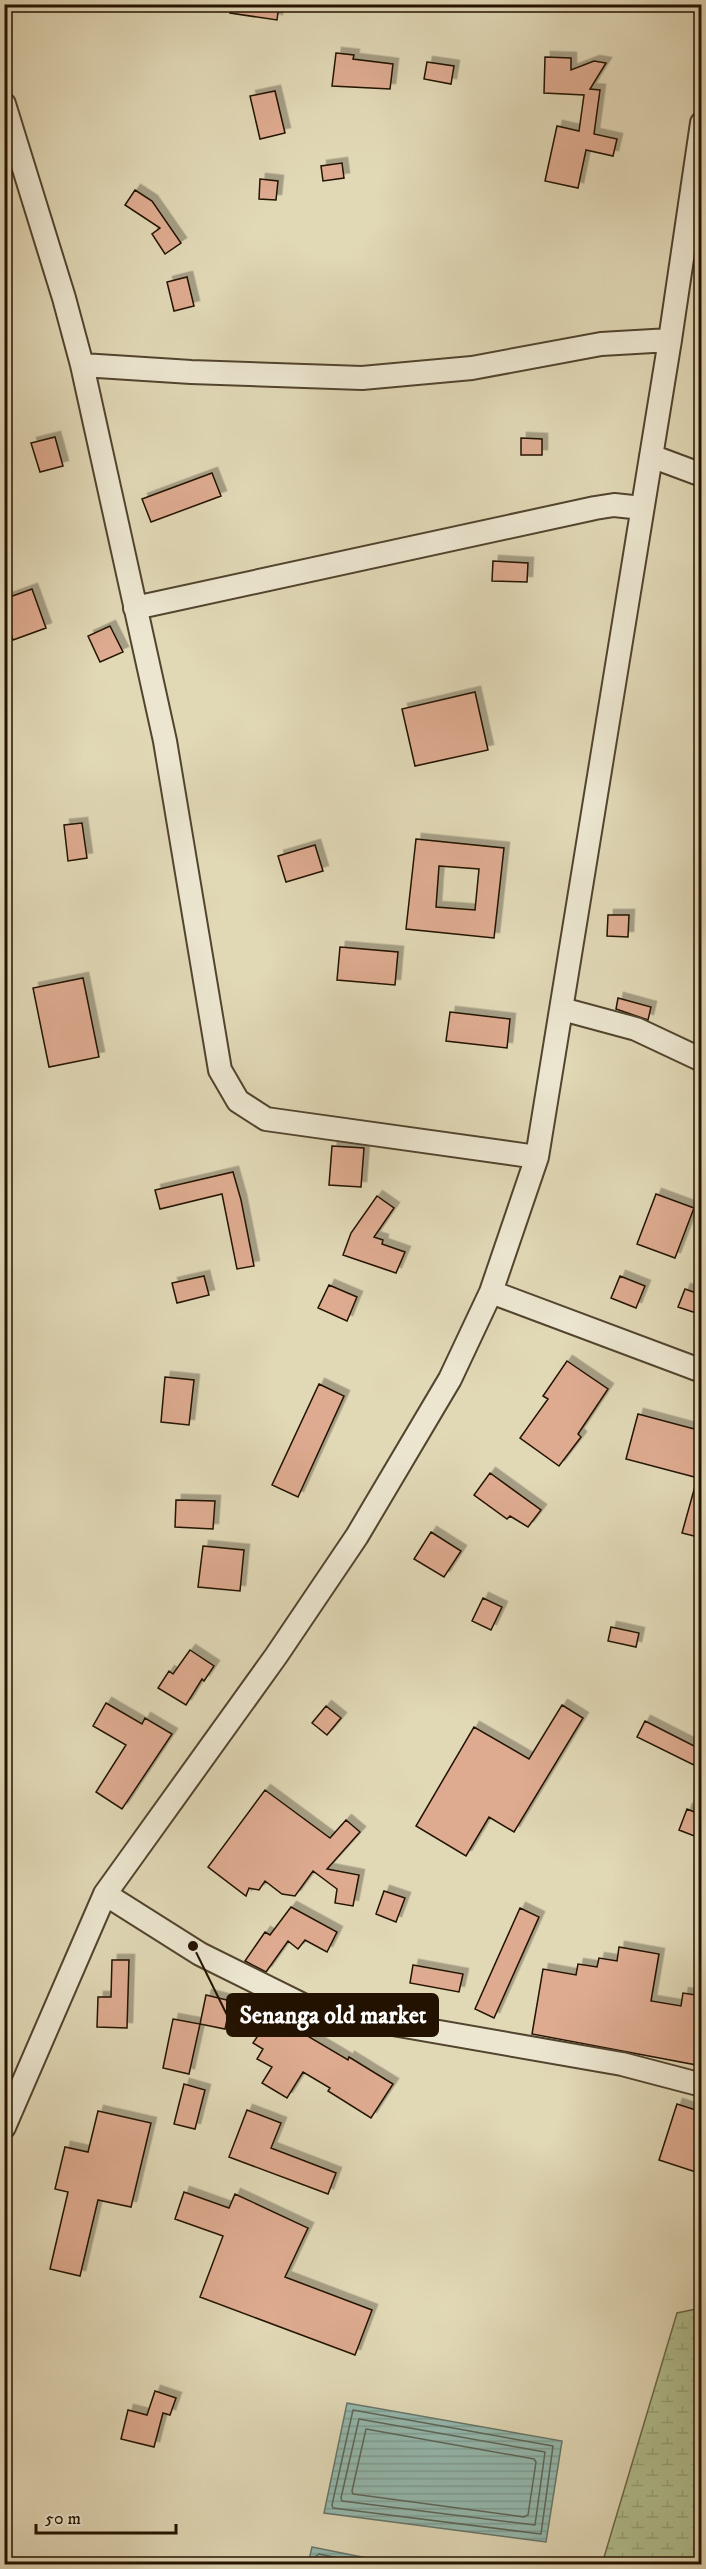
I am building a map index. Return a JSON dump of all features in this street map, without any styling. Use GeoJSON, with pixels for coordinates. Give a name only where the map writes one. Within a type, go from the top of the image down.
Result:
{"type":"FeatureCollection","features":[{"type":"Feature","properties":{"kind":"street"},"geometry":{"type":"LineString","coordinates":[[4,104],[64,298],[82,365],[165,741],[220,1070],[238,1101],[266,1119],[537,1157]]}},
{"type":"Feature","properties":{"kind":"street"},"geometry":{"type":"LineString","coordinates":[[4,2127],[105,1894],[276,1656],[357,1536],[450,1379],[491,1292],[537,1157],[670,340],[702,123]]}},
{"type":"Feature","properties":{"kind":"street"},"geometry":{"type":"LineString","coordinates":[[82,365],[191,372],[362,378],[472,368],[601,344],[670,340]]}},
{"type":"Feature","properties":{"kind":"street"},"geometry":{"type":"LineString","coordinates":[[651,456],[702,475]]}},
{"type":"Feature","properties":{"kind":"street"},"geometry":{"type":"LineString","coordinates":[[135,608],[595,508],[614,505],[642,508]]}},
{"type":"Feature","properties":{"kind":"street"},"geometry":{"type":"LineString","coordinates":[[562,1009],[636,1029],[702,1060]]}},
{"type":"Feature","properties":{"kind":"street"},"geometry":{"type":"LineString","coordinates":[[491,1292],[702,1371]]}},
{"type":"Feature","properties":{"kind":"street"},"geometry":{"type":"LineString","coordinates":[[105,1894],[200,1954],[313,2010],[622,2064],[702,2085]]}},
{"type":"Feature","properties":{"kind":"green space"},"geometry":{"type":"Polygon","coordinates":[[[701,2308],[701,2564],[602,2564],[677,2313],[701,2308]]]}},
{"type":"Feature","properties":{"kind":"water"},"geometry":{"type":"Polygon","coordinates":[[[347,2403],[562,2441],[546,2542],[324,2513],[347,2403]]]}},
{"type":"Feature","properties":{"kind":"water"},"geometry":{"type":"Polygon","coordinates":[[[312,2547],[397,2564],[308,2564],[312,2547]]]}},
{"type":"Feature","properties":{"kind":"building"},"geometry":{"type":"Polygon","coordinates":[[[231,4],[279,4],[277,20],[230,13],[231,4]]]}},
{"type":"Feature","properties":{"kind":"building"},"geometry":{"type":"Polygon","coordinates":[[[336,53],[354,55],[353,59],[393,64],[390,89],[332,86],[336,53]]]}},
{"type":"Feature","properties":{"kind":"building"},"geometry":{"type":"Polygon","coordinates":[[[545,57],[571,58],[571,70],[594,61],[606,63],[590,89],[600,90],[594,134],[617,139],[613,156],[586,150],[578,188],[545,181],[557,126],[579,131],[584,95],[544,93],[545,57]]]}},
{"type":"Feature","properties":{"kind":"building"},"geometry":{"type":"Polygon","coordinates":[[[427,62],[454,66],[451,84],[424,79],[427,62]]]}},
{"type":"Feature","properties":{"kind":"building"},"geometry":{"type":"Polygon","coordinates":[[[275,91],[285,133],[260,139],[250,96],[275,91]]]}},
{"type":"Feature","properties":{"kind":"building"},"geometry":{"type":"Polygon","coordinates":[[[342,163],[344,178],[323,181],[321,166],[342,163]]]}},
{"type":"Feature","properties":{"kind":"building"},"geometry":{"type":"Polygon","coordinates":[[[260,179],[278,181],[276,200],[259,199],[260,179]]]}},
{"type":"Feature","properties":{"kind":"building"},"geometry":{"type":"Polygon","coordinates":[[[135,190],[152,201],[181,243],[165,254],[152,234],[160,228],[125,205],[135,190]]]}},
{"type":"Feature","properties":{"kind":"building"},"geometry":{"type":"Polygon","coordinates":[[[187,277],[194,306],[174,311],[167,282],[187,277]]]}},
{"type":"Feature","properties":{"kind":"building"},"geometry":{"type":"Polygon","coordinates":[[[55,437],[63,466],[40,472],[31,443],[55,437]]]}},
{"type":"Feature","properties":{"kind":"building"},"geometry":{"type":"Polygon","coordinates":[[[521,438],[542,439],[542,455],[521,455],[521,438]]]}},
{"type":"Feature","properties":{"kind":"building"},"geometry":{"type":"Polygon","coordinates":[[[212,473],[221,496],[151,522],[142,499],[212,473]]]}},
{"type":"Feature","properties":{"kind":"building"},"geometry":{"type":"Polygon","coordinates":[[[493,561],[528,563],[527,582],[492,581],[493,561]]]}},
{"type":"Feature","properties":{"kind":"building"},"geometry":{"type":"Polygon","coordinates":[[[32,589],[46,628],[13,640],[4,614],[4,599],[32,589]]]}},
{"type":"Feature","properties":{"kind":"building"},"geometry":{"type":"Polygon","coordinates":[[[110,626],[123,652],[100,662],[88,636],[110,626]]]}},
{"type":"Feature","properties":{"kind":"building"},"geometry":{"type":"Polygon","coordinates":[[[475,692],[488,750],[415,766],[402,709],[475,692]]]}},
{"type":"Feature","properties":{"kind":"building"},"geometry":{"type":"Polygon","coordinates":[[[82,823],[87,858],[68,861],[64,825],[82,823]]]}},
{"type":"Feature","properties":{"kind":"building"},"geometry":{"type":"Polygon","coordinates":[[[416,839],[504,848],[494,938],[406,929],[416,839]],[[439,866],[436,907],[475,910],[479,869],[439,866]]]}},
{"type":"Feature","properties":{"kind":"building"},"geometry":{"type":"Polygon","coordinates":[[[315,845],[323,871],[286,882],[278,856],[315,845]]]}},
{"type":"Feature","properties":{"kind":"building"},"geometry":{"type":"Polygon","coordinates":[[[608,915],[629,915],[628,937],[607,936],[608,915]]]}},
{"type":"Feature","properties":{"kind":"building"},"geometry":{"type":"Polygon","coordinates":[[[340,947],[398,952],[395,985],[337,980],[340,947]]]}},
{"type":"Feature","properties":{"kind":"building"},"geometry":{"type":"Polygon","coordinates":[[[83,978],[99,1057],[49,1067],[33,988],[83,978]]]}},
{"type":"Feature","properties":{"kind":"building"},"geometry":{"type":"Polygon","coordinates":[[[618,998],[651,1007],[648,1020],[616,1009],[618,998]]]}},
{"type":"Feature","properties":{"kind":"building"},"geometry":{"type":"Polygon","coordinates":[[[450,1012],[510,1019],[507,1048],[446,1041],[450,1012]]]}},
{"type":"Feature","properties":{"kind":"building"},"geometry":{"type":"Polygon","coordinates":[[[332,1146],[364,1148],[361,1187],[329,1185],[332,1146]]]}},
{"type":"Feature","properties":{"kind":"building"},"geometry":{"type":"Polygon","coordinates":[[[233,1172],[254,1266],[237,1269],[222,1194],[160,1209],[155,1190],[233,1172]]]}},
{"type":"Feature","properties":{"kind":"building"},"geometry":{"type":"Polygon","coordinates":[[[656,1194],[694,1208],[675,1258],[637,1244],[656,1194]]]}},
{"type":"Feature","properties":{"kind":"building"},"geometry":{"type":"Polygon","coordinates":[[[377,1196],[394,1208],[374,1237],[383,1240],[382,1244],[405,1252],[396,1273],[343,1255],[351,1233],[377,1196]]]}},
{"type":"Feature","properties":{"kind":"building"},"geometry":{"type":"Polygon","coordinates":[[[204,1276],[209,1295],[177,1303],[172,1283],[204,1276]]]}},
{"type":"Feature","properties":{"kind":"building"},"geometry":{"type":"Polygon","coordinates":[[[620,1276],[645,1286],[636,1308],[611,1298],[620,1276]]]}},
{"type":"Feature","properties":{"kind":"building"},"geometry":{"type":"Polygon","coordinates":[[[329,1285],[357,1297],[347,1321],[318,1308],[329,1285]]]}},
{"type":"Feature","properties":{"kind":"building"},"geometry":{"type":"Polygon","coordinates":[[[685,1289],[702,1295],[702,1315],[678,1307],[685,1289]]]}},
{"type":"Feature","properties":{"kind":"building"},"geometry":{"type":"Polygon","coordinates":[[[567,1361],[608,1389],[578,1434],[581,1437],[559,1466],[520,1438],[548,1399],[543,1396],[567,1361]]]}},
{"type":"Feature","properties":{"kind":"building"},"geometry":{"type":"Polygon","coordinates":[[[165,1377],[194,1380],[189,1425],[161,1422],[165,1377]]]}},
{"type":"Feature","properties":{"kind":"building"},"geometry":{"type":"Polygon","coordinates":[[[319,1384],[344,1396],[298,1497],[272,1485],[319,1384]]]}},
{"type":"Feature","properties":{"kind":"building"},"geometry":{"type":"Polygon","coordinates":[[[638,1414],[702,1431],[702,1479],[626,1459],[638,1414]]]}},
{"type":"Feature","properties":{"kind":"building"},"geometry":{"type":"Polygon","coordinates":[[[490,1473],[541,1510],[528,1527],[510,1516],[507,1519],[474,1495],[490,1473]]]}},
{"type":"Feature","properties":{"kind":"building"},"geometry":{"type":"Polygon","coordinates":[[[697,1479],[702,1479],[702,1538],[682,1533],[697,1479]]]}},
{"type":"Feature","properties":{"kind":"building"},"geometry":{"type":"Polygon","coordinates":[[[176,1500],[215,1501],[213,1529],[175,1527],[176,1500]]]}},
{"type":"Feature","properties":{"kind":"building"},"geometry":{"type":"Polygon","coordinates":[[[431,1532],[461,1551],[444,1577],[414,1559],[431,1532]]]}},
{"type":"Feature","properties":{"kind":"building"},"geometry":{"type":"Polygon","coordinates":[[[203,1546],[244,1550],[240,1591],[198,1587],[203,1546]]]}},
{"type":"Feature","properties":{"kind":"building"},"geometry":{"type":"Polygon","coordinates":[[[483,1598],[502,1607],[491,1630],[472,1621],[483,1598]]]}},
{"type":"Feature","properties":{"kind":"building"},"geometry":{"type":"Polygon","coordinates":[[[611,1627],[639,1633],[636,1647],[608,1641],[611,1627]]]}},
{"type":"Feature","properties":{"kind":"building"},"geometry":{"type":"Polygon","coordinates":[[[190,1650],[214,1666],[204,1681],[202,1679],[186,1705],[158,1688],[169,1671],[173,1674],[190,1650]]]}},
{"type":"Feature","properties":{"kind":"building"},"geometry":{"type":"Polygon","coordinates":[[[106,1703],[142,1724],[145,1718],[172,1734],[122,1809],[96,1792],[126,1745],[93,1726],[106,1703]]]}},
{"type":"Feature","properties":{"kind":"building"},"geometry":{"type":"Polygon","coordinates":[[[562,1705],[583,1718],[514,1832],[489,1817],[466,1856],[416,1826],[474,1727],[529,1759],[562,1705]]]}},
{"type":"Feature","properties":{"kind":"building"},"geometry":{"type":"Polygon","coordinates":[[[326,1706],[341,1718],[327,1735],[312,1723],[326,1706]]]}},
{"type":"Feature","properties":{"kind":"building"},"geometry":{"type":"Polygon","coordinates":[[[645,1721],[702,1750],[702,1769],[637,1737],[645,1721]]]}},
{"type":"Feature","properties":{"kind":"building"},"geometry":{"type":"Polygon","coordinates":[[[265,1790],[330,1838],[346,1820],[360,1832],[327,1869],[359,1875],[353,1906],[335,1903],[337,1889],[313,1871],[295,1896],[282,1894],[265,1881],[259,1890],[249,1888],[246,1896],[208,1867],[265,1790]]]}},
{"type":"Feature","properties":{"kind":"building"},"geometry":{"type":"Polygon","coordinates":[[[687,1809],[702,1815],[702,1839],[679,1830],[687,1809]]]}},
{"type":"Feature","properties":{"kind":"building"},"geometry":{"type":"Polygon","coordinates":[[[384,1891],[405,1898],[396,1922],[376,1914],[384,1891]]]}},
{"type":"Feature","properties":{"kind":"building"},"geometry":{"type":"Polygon","coordinates":[[[291,1907],[337,1932],[327,1952],[305,1940],[298,1949],[288,1941],[266,1972],[245,1961],[265,1932],[270,1935],[291,1907]]]}},
{"type":"Feature","properties":{"kind":"building"},"geometry":{"type":"Polygon","coordinates":[[[520,1908],[539,1917],[494,2018],[475,2009],[520,1908]]]}},
{"type":"Feature","properties":{"kind":"building"},"geometry":{"type":"Polygon","coordinates":[[[619,1947],[659,1954],[651,2001],[681,2006],[683,1993],[702,1996],[702,2066],[532,2034],[543,1969],[576,1975],[578,1964],[597,1967],[599,1958],[617,1961],[619,1947]]]}},
{"type":"Feature","properties":{"kind":"building"},"geometry":{"type":"Polygon","coordinates":[[[112,1960],[129,1960],[127,2028],[97,2027],[98,1997],[111,1997],[112,1960]]]}},
{"type":"Feature","properties":{"kind":"building"},"geometry":{"type":"Polygon","coordinates":[[[413,1965],[463,1974],[459,1992],[410,1983],[413,1965]]]}},
{"type":"Feature","properties":{"kind":"building"},"geometry":{"type":"Polygon","coordinates":[[[206,1995],[231,2001],[225,2029],[200,2024],[206,1995]]]}},
{"type":"Feature","properties":{"kind":"building"},"geometry":{"type":"Polygon","coordinates":[[[267,2012],[393,2084],[371,2118],[328,2091],[330,2088],[303,2072],[287,2098],[262,2083],[272,2067],[257,2059],[263,2049],[253,2043],[259,2034],[255,2032],[267,2012]]]}},
{"type":"Feature","properties":{"kind":"building"},"geometry":{"type":"Polygon","coordinates":[[[173,2019],[200,2024],[189,2074],[163,2068],[173,2019]]]}},
{"type":"Feature","properties":{"kind":"building"},"geometry":{"type":"Polygon","coordinates":[[[184,2084],[205,2090],[195,2129],[174,2124],[184,2084]]]}},
{"type":"Feature","properties":{"kind":"building"},"geometry":{"type":"Polygon","coordinates":[[[677,2104],[702,2112],[702,2174],[659,2160],[677,2104]]]}},
{"type":"Feature","properties":{"kind":"building"},"geometry":{"type":"Polygon","coordinates":[[[247,2110],[281,2123],[271,2148],[336,2173],[328,2194],[229,2157],[247,2110]]]}},
{"type":"Feature","properties":{"kind":"building"},"geometry":{"type":"Polygon","coordinates":[[[98,2111],[151,2123],[131,2207],[98,2200],[80,2276],[50,2269],[68,2192],[55,2189],[65,2147],[88,2152],[98,2111]]]}},
{"type":"Feature","properties":{"kind":"building"},"geometry":{"type":"Polygon","coordinates":[[[184,2192],[229,2208],[235,2194],[308,2228],[285,2277],[372,2310],[355,2355],[200,2297],[223,2236],[175,2219],[184,2192]]]}},
{"type":"Feature","properties":{"kind":"building"},"geometry":{"type":"Polygon","coordinates":[[[155,2391],[176,2398],[170,2415],[163,2413],[154,2447],[121,2439],[128,2410],[147,2415],[155,2391]]]}},
{"type":"Feature","properties":{"kind":"place","name":"Senanga old market"},"geometry":{"type":"Point","coordinates":[193,1946]}}]}
